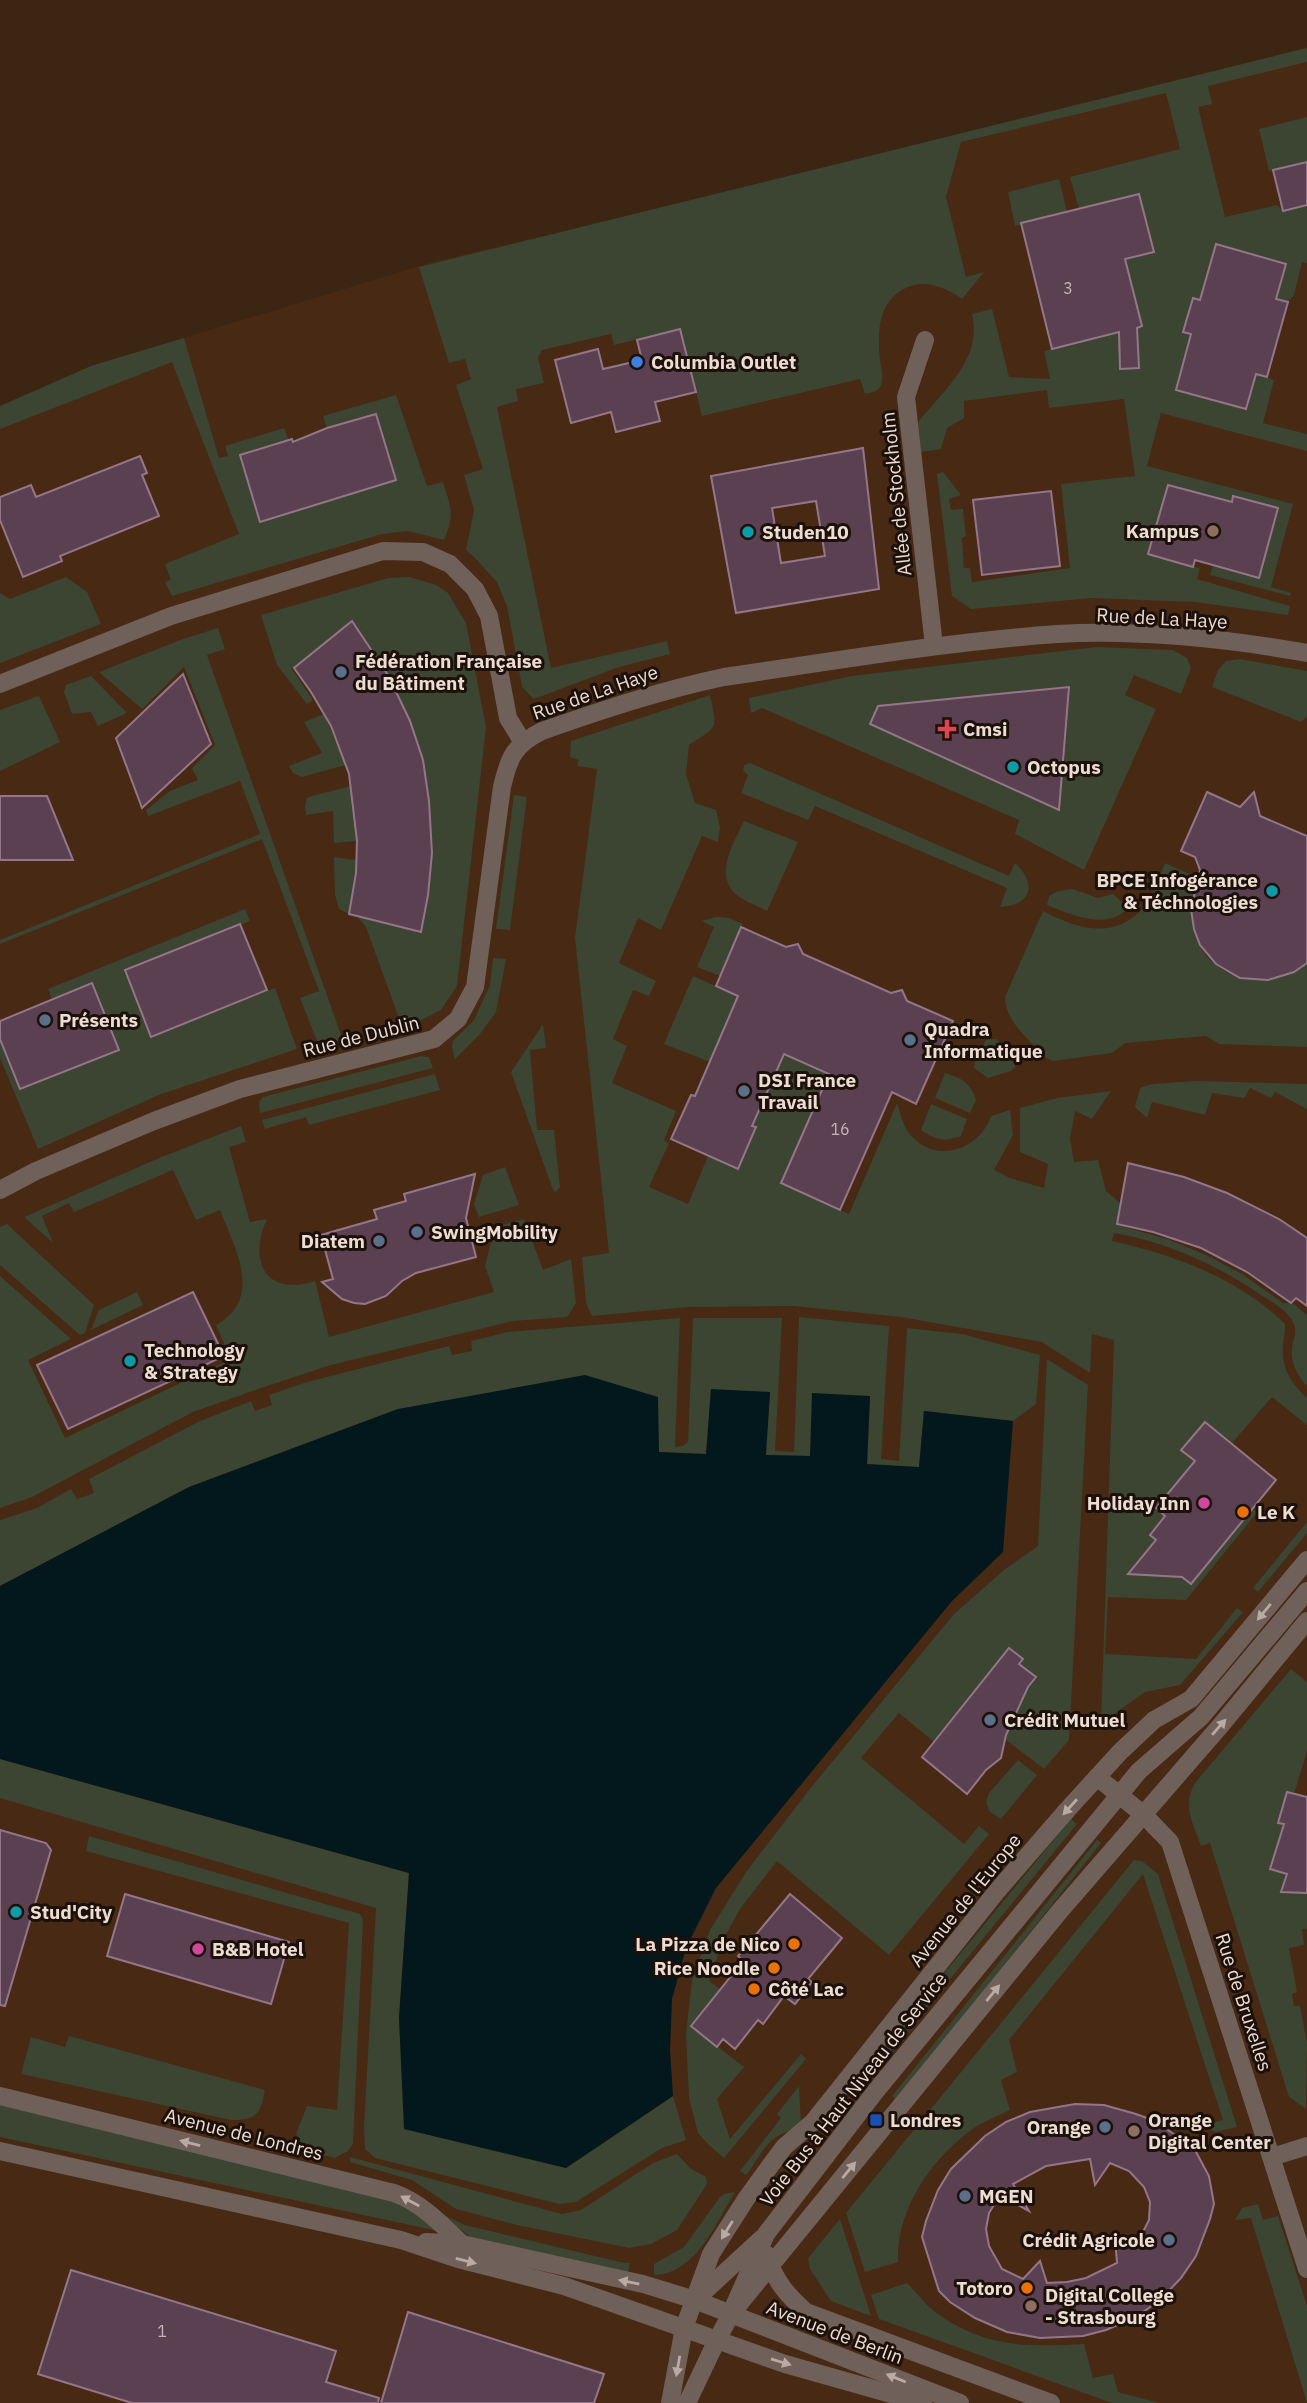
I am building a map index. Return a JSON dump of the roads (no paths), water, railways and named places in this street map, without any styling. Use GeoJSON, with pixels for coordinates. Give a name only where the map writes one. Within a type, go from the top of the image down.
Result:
{"type":"FeatureCollection","features":[{"type":"Feature","properties":{"kind":"street","name":"Allée de Stockholm"},"geometry":{"type":"LineString","coordinates":[[925,340],[906,397],[934,646]]}},
{"type":"Feature","properties":{"kind":"street","name":"Rue de La Haye"},"geometry":{"type":"LineString","coordinates":[[0,684],[170,616],[383,551],[423,552],[450,564],[475,589],[489,616],[508,718],[522,741],[562,724],[678,687],[724,677],[934,646],[1060,634],[1139,635],[1216,640],[1307,653]]}},
{"type":"Feature","properties":{"kind":"street","name":"Rue de Dublin"},"geometry":{"type":"LineString","coordinates":[[0,1189],[48,1166],[240,1088],[434,1039],[458,1019],[475,987],[502,787],[508,762],[522,741]]}},
{"type":"Feature","properties":{"kind":"street","name":"Avenue de l'Europe"},"geometry":{"type":"LineString","coordinates":[[670,2403],[680,2362],[684,2328],[711,2255],[752,2190],[784,2147],[813,2122],[997,1891],[1097,1777],[1154,1720],[1191,1699],[1307,1560]]}},
{"type":"Feature","properties":{"kind":"street"},"geometry":{"type":"LineString","coordinates":[[1119,1795],[1139,1771],[1201,1717],[1307,1591]]}},
{"type":"Feature","properties":{"kind":"street"},"geometry":{"type":"LineString","coordinates":[[731,2314],[1059,1912],[1307,1621]]}},
{"type":"Feature","properties":{"kind":"street","name":"Rue de Bruxelles"},"geometry":{"type":"LineString","coordinates":[[1097,1777],[1143,1815],[1170,1842],[1307,2269]]}},
{"type":"Feature","properties":{"kind":"street","name":"Voie Bus à Haut Niveau de Service"},"geometry":{"type":"LineString","coordinates":[[1051,2403],[806,2312],[785,2292],[770,2267],[766,2234],[875,2092],[1119,1795]]}},
{"type":"Feature","properties":{"kind":"street","name":"Avenue de Londres"},"geometry":{"type":"LineString","coordinates":[[0,2096],[394,2193],[411,2199],[423,2208],[462,2244]]}},
{"type":"Feature","properties":{"kind":"street"},"geometry":{"type":"LineString","coordinates":[[1272,2157],[1307,2146]]}},
{"type":"Feature","properties":{"kind":"street"},"geometry":{"type":"LineString","coordinates":[[0,2151],[401,2240],[458,2259],[564,2286],[717,2340]]}},
{"type":"Feature","properties":{"kind":"street","name":"Avenue de l'Europe"},"geometry":{"type":"LineString","coordinates":[[695,2300],[766,2234]]}},
{"type":"Feature","properties":{"kind":"street"},"geometry":{"type":"LineString","coordinates":[[687,2403],[731,2314],[766,2234]]}},
{"type":"Feature","properties":{"kind":"street"},"geometry":{"type":"LineString","coordinates":[[401,2240],[462,2244],[643,2284],[695,2300]]}},
{"type":"Feature","properties":{"kind":"street","name":"Avenue de Berlin"},"geometry":{"type":"LineString","coordinates":[[695,2300],[960,2403]]}},
{"type":"Feature","properties":{"kind":"street","name":"Avenue de Berlin"},"geometry":{"type":"LineString","coordinates":[[717,2340],[785,2364],[923,2403]]}},
{"type":"Feature","properties":{"kind":"water"},"geometry":{"type":"Polygon","coordinates":[[[585,1375],[658,1397],[659,1452],[706,1454],[711,1389],[770,1392],[766,1455],[810,1456],[812,1393],[870,1396],[867,1464],[919,1467],[924,1411],[1013,1421],[1003,1552],[952,1601],[716,1888],[686,1948],[672,1999],[670,2050],[673,2096],[566,2168],[404,2129],[399,2018],[409,1873],[0,1759],[0,1586],[189,1487],[398,1409],[585,1375]]]}},
{"type":"Feature","properties":{"kind":"place","name":"Columbia Outlet"},"geometry":{"type":"Point","coordinates":[637,362]}},
{"type":"Feature","properties":{"kind":"place","name":"Kampus"},"geometry":{"type":"Point","coordinates":[1213,531]}},
{"type":"Feature","properties":{"kind":"place","name":"Studen10"},"geometry":{"type":"Point","coordinates":[748,532]}},
{"type":"Feature","properties":{"kind":"place","name":"Fédération Française du Bâtiment"},"geometry":{"type":"Point","coordinates":[341,672]}},
{"type":"Feature","properties":{"kind":"place","name":"Cmsi"},"geometry":{"type":"Point","coordinates":[947,729]}},
{"type":"Feature","properties":{"kind":"place","name":"Octopus"},"geometry":{"type":"Point","coordinates":[1013,767]}},
{"type":"Feature","properties":{"kind":"place","name":"BPCE Infogérance & Téchnologies"},"geometry":{"type":"Point","coordinates":[1272,891]}},
{"type":"Feature","properties":{"kind":"place","name":"Présents"},"geometry":{"type":"Point","coordinates":[45,1020]}},
{"type":"Feature","properties":{"kind":"place","name":"Quadra Informatique"},"geometry":{"type":"Point","coordinates":[910,1040]}},
{"type":"Feature","properties":{"kind":"place","name":"DSI France Travail"},"geometry":{"type":"Point","coordinates":[744,1091]}},
{"type":"Feature","properties":{"kind":"place","name":"SwingMobility"},"geometry":{"type":"Point","coordinates":[417,1232]}},
{"type":"Feature","properties":{"kind":"place","name":"Diatem"},"geometry":{"type":"Point","coordinates":[379,1241]}},
{"type":"Feature","properties":{"kind":"place","name":"Technology & Strategy"},"geometry":{"type":"Point","coordinates":[130,1361]}},
{"type":"Feature","properties":{"kind":"place","name":"Holiday Inn"},"geometry":{"type":"Point","coordinates":[1204,1503]}},
{"type":"Feature","properties":{"kind":"place","name":"Le K"},"geometry":{"type":"Point","coordinates":[1243,1512]}},
{"type":"Feature","properties":{"kind":"place","name":"Crédit Mutuel"},"geometry":{"type":"Point","coordinates":[990,1720]}},
{"type":"Feature","properties":{"kind":"place","name":"Stud'City"},"geometry":{"type":"Point","coordinates":[16,1912]}},
{"type":"Feature","properties":{"kind":"place","name":"La Pizza de Nico"},"geometry":{"type":"Point","coordinates":[794,1944]}},
{"type":"Feature","properties":{"kind":"place","name":"B&B Hotel"},"geometry":{"type":"Point","coordinates":[198,1949]}},
{"type":"Feature","properties":{"kind":"place","name":"Rice Noodle"},"geometry":{"type":"Point","coordinates":[774,1968]}},
{"type":"Feature","properties":{"kind":"place","name":"Côté Lac"},"geometry":{"type":"Point","coordinates":[754,1989]}},
{"type":"Feature","properties":{"kind":"place","name":"Londres"},"geometry":{"type":"Point","coordinates":[876,2120]}},
{"type":"Feature","properties":{"kind":"place","name":"Orange"},"geometry":{"type":"Point","coordinates":[1105,2127]}},
{"type":"Feature","properties":{"kind":"place","name":"Orange Digital Center"},"geometry":{"type":"Point","coordinates":[1134,2131]}},
{"type":"Feature","properties":{"kind":"place","name":"MGEN"},"geometry":{"type":"Point","coordinates":[965,2196]}},
{"type":"Feature","properties":{"kind":"place","name":"Crédit Agricole"},"geometry":{"type":"Point","coordinates":[1169,2240]}},
{"type":"Feature","properties":{"kind":"place","name":"Totoro"},"geometry":{"type":"Point","coordinates":[1027,2288]}},
{"type":"Feature","properties":{"kind":"place","name":"Digital College - Strasbourg"},"geometry":{"type":"Point","coordinates":[1031,2306]}}]}
